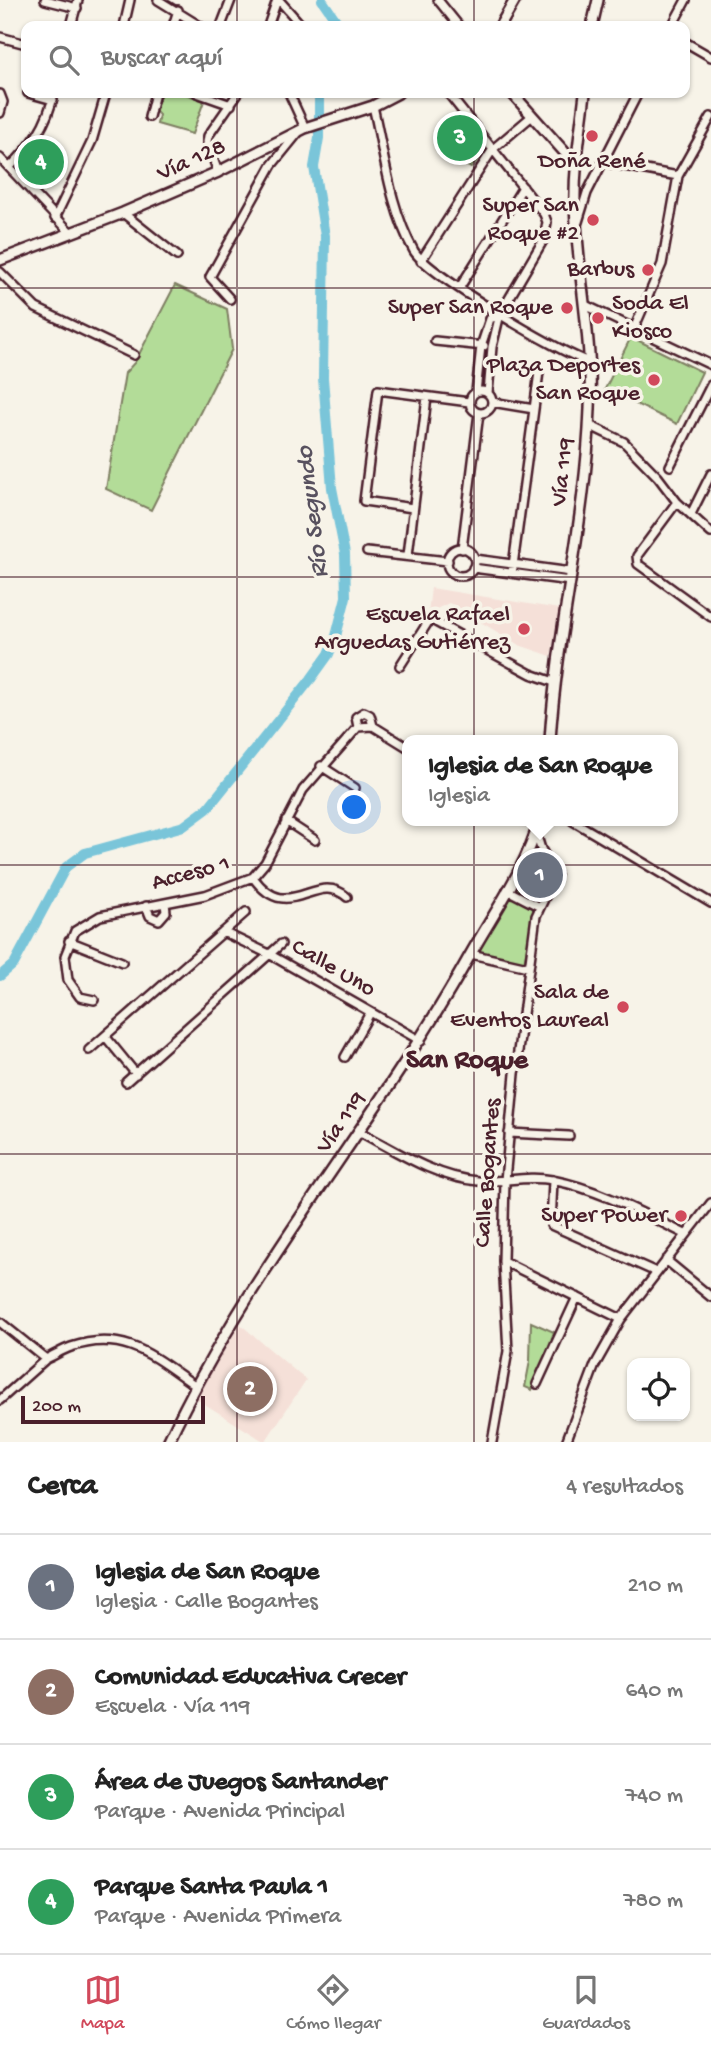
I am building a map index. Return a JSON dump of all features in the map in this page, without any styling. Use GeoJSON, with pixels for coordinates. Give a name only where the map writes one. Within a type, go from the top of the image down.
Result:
{"type":"FeatureCollection","features":[{"type":"Feature","properties":{"kind":"main road"},"geometry":{"type":"LineString","coordinates":[[502,21],[515,0]]}},
{"type":"Feature","properties":{"kind":"main road"},"geometry":{"type":"LineString","coordinates":[[593,21],[597,0]]}},
{"type":"Feature","properties":{"kind":"main road","name":"Vía 128"},"geometry":{"type":"LineString","coordinates":[[0,260],[123,213],[218,172],[305,129],[373,106],[388,98]]}},
{"type":"Feature","properties":{"kind":"main road"},"geometry":{"type":"LineString","coordinates":[[516,98],[576,165]]}},
{"type":"Feature","properties":{"kind":"main road","name":"Vía 119"},"geometry":{"type":"LineString","coordinates":[[550,735],[554,680],[571,576],[589,425],[590,362],[575,193],[584,98]]}},
{"type":"Feature","properties":{"kind":"main road"},"geometry":{"type":"LineString","coordinates":[[564,149],[573,153],[579,147]]}},
{"type":"Feature","properties":{"kind":"main road","name":"Vía 119"},"geometry":{"type":"LineString","coordinates":[[168,1442],[196,1386],[274,1258],[421,1041],[507,890],[538,826]]}},
{"type":"Feature","properties":{"kind":"street"},"geometry":{"type":"LineString","coordinates":[[46,0],[77,4],[72,21]]}},
{"type":"Feature","properties":{"kind":"street"},"geometry":{"type":"LineString","coordinates":[[125,21],[130,0]]}},
{"type":"Feature","properties":{"kind":"street"},"geometry":{"type":"LineString","coordinates":[[158,0],[193,21]]}},
{"type":"Feature","properties":{"kind":"street"},"geometry":{"type":"LineString","coordinates":[[223,21],[231,0]]}},
{"type":"Feature","properties":{"kind":"street"},"geometry":{"type":"LineString","coordinates":[[270,21],[278,0],[297,21]]}},
{"type":"Feature","properties":{"kind":"street"},"geometry":{"type":"LineString","coordinates":[[438,0],[455,21]]}},
{"type":"Feature","properties":{"kind":"street"},"geometry":{"type":"LineString","coordinates":[[674,21],[685,0]]}},
{"type":"Feature","properties":{"kind":"street"},"geometry":{"type":"LineString","coordinates":[[175,21],[178,10]]}},
{"type":"Feature","properties":{"kind":"street"},"geometry":{"type":"LineString","coordinates":[[0,37],[21,43]]}},
{"type":"Feature","properties":{"kind":"street"},"geometry":{"type":"LineString","coordinates":[[690,45],[711,57]]}},
{"type":"Feature","properties":{"kind":"street"},"geometry":{"type":"LineString","coordinates":[[17,90],[21,91]]}},
{"type":"Feature","properties":{"kind":"street"},"geometry":{"type":"LineString","coordinates":[[0,94],[4,102],[0,113]]}},
{"type":"Feature","properties":{"kind":"street"},"geometry":{"type":"LineString","coordinates":[[10,167],[38,138],[53,98]]}},
{"type":"Feature","properties":{"kind":"street"},"geometry":{"type":"LineString","coordinates":[[55,218],[92,141],[105,98]]}},
{"type":"Feature","properties":{"kind":"street"},"geometry":{"type":"LineString","coordinates":[[149,117],[154,98]]}},
{"type":"Feature","properties":{"kind":"street"},"geometry":{"type":"LineString","coordinates":[[211,98],[231,105]]}},
{"type":"Feature","properties":{"kind":"street"},"geometry":{"type":"LineString","coordinates":[[218,172],[207,142],[208,136],[235,98]]}},
{"type":"Feature","properties":{"kind":"street"},"geometry":{"type":"LineString","coordinates":[[230,299],[210,277],[272,165],[305,129],[291,98]]}},
{"type":"Feature","properties":{"kind":"street"},"geometry":{"type":"LineString","coordinates":[[452,98],[494,149],[547,222],[544,239],[500,314],[492,347],[488,393],[492,402]]}},
{"type":"Feature","properties":{"kind":"street"},"geometry":{"type":"LineString","coordinates":[[577,224],[587,193],[635,98]]}},
{"type":"Feature","properties":{"kind":"street"},"geometry":{"type":"LineString","coordinates":[[373,106],[402,224],[421,261],[560,350],[590,362]]}},
{"type":"Feature","properties":{"kind":"street"},"geometry":{"type":"LineString","coordinates":[[421,261],[494,149],[532,116]]}},
{"type":"Feature","properties":{"kind":"street"},"geometry":{"type":"LineString","coordinates":[[634,329],[662,264],[678,176],[711,117]]}},
{"type":"Feature","properties":{"kind":"street"},"geometry":{"type":"LineString","coordinates":[[261,151],[272,165]]}},
{"type":"Feature","properties":{"kind":"street"},"geometry":{"type":"LineString","coordinates":[[0,158],[71,233]]}},
{"type":"Feature","properties":{"kind":"street"},"geometry":{"type":"LineString","coordinates":[[603,162],[678,176]]}},
{"type":"Feature","properties":{"kind":"street"},"geometry":{"type":"LineString","coordinates":[[460,287],[523,187]]}},
{"type":"Feature","properties":{"kind":"street"},"geometry":{"type":"LineString","coordinates":[[575,193],[587,193]]}},
{"type":"Feature","properties":{"kind":"street"},"geometry":{"type":"LineString","coordinates":[[123,213],[177,256]]}},
{"type":"Feature","properties":{"kind":"street"},"geometry":{"type":"LineString","coordinates":[[0,272],[36,308],[134,355]]}},
{"type":"Feature","properties":{"kind":"street"},"geometry":{"type":"LineString","coordinates":[[585,305],[711,365]]}},
{"type":"Feature","properties":{"kind":"street"},"geometry":{"type":"LineString","coordinates":[[492,402],[486,412],[479,413],[472,410],[470,402],[476,392],[481,346],[491,319],[500,314]]}},
{"type":"Feature","properties":{"kind":"street"},"geometry":{"type":"LineString","coordinates":[[435,341],[492,347]]}},
{"type":"Feature","properties":{"kind":"street"},"geometry":{"type":"LineString","coordinates":[[512,573],[539,372]]}},
{"type":"Feature","properties":{"kind":"street"},"geometry":{"type":"LineString","coordinates":[[670,466],[711,385]]}},
{"type":"Feature","properties":{"kind":"street"},"geometry":{"type":"LineString","coordinates":[[413,508],[364,501],[378,390],[470,402]]}},
{"type":"Feature","properties":{"kind":"street"},"geometry":{"type":"LineString","coordinates":[[476,392],[488,393]]}},
{"type":"Feature","properties":{"kind":"street"},"geometry":{"type":"LineString","coordinates":[[408,555],[427,397]]}},
{"type":"Feature","properties":{"kind":"street"},"geometry":{"type":"LineString","coordinates":[[492,402],[534,409]]}},
{"type":"Feature","properties":{"kind":"street"},"geometry":{"type":"LineString","coordinates":[[462,548],[479,413]]}},
{"type":"Feature","properties":{"kind":"street"},"geometry":{"type":"LineString","coordinates":[[589,425],[624,442],[658,477],[677,502],[711,533]]}},
{"type":"Feature","properties":{"kind":"street"},"geometry":{"type":"LineString","coordinates":[[691,514],[711,474]]}},
{"type":"Feature","properties":{"kind":"street"},"geometry":{"type":"LineString","coordinates":[[677,502],[637,556],[638,564],[711,617]]}},
{"type":"Feature","properties":{"kind":"street"},"geometry":{"type":"LineString","coordinates":[[462,548],[470,552],[475,559],[474,568],[468,574],[460,576],[452,572],[448,561],[454,551],[462,548]]}},
{"type":"Feature","properties":{"kind":"street"},"geometry":{"type":"LineString","coordinates":[[367,552],[448,561]]}},
{"type":"Feature","properties":{"kind":"street"},"geometry":{"type":"LineString","coordinates":[[475,559],[571,576]]}},
{"type":"Feature","properties":{"kind":"street"},"geometry":{"type":"LineString","coordinates":[[474,568],[571,576]]}},
{"type":"Feature","properties":{"kind":"street"},"geometry":{"type":"LineString","coordinates":[[400,666],[430,618],[525,670],[554,680]]}},
{"type":"Feature","properties":{"kind":"street"},"geometry":{"type":"LineString","coordinates":[[373,726],[370,715],[364,712],[356,717],[358,727],[373,726],[402,744]]}},
{"type":"Feature","properties":{"kind":"street","name":"Acceso 1"},"geometry":{"type":"LineString","coordinates":[[69,941],[75,931],[91,919],[205,895],[254,877],[265,863],[286,821],[321,766],[358,727]]}},
{"type":"Feature","properties":{"kind":"street"},"geometry":{"type":"LineString","coordinates":[[321,766],[355,788]]}},
{"type":"Feature","properties":{"kind":"street"},"geometry":{"type":"LineString","coordinates":[[286,821],[315,840]]}},
{"type":"Feature","properties":{"kind":"street"},"geometry":{"type":"LineString","coordinates":[[581,826],[711,903]]}},
{"type":"Feature","properties":{"kind":"street","name":"Calle Bogantes"},"geometry":{"type":"LineString","coordinates":[[492,1442],[508,1351],[503,1261],[509,1133],[528,967],[540,908],[556,874],[541,849],[536,832]]}},
{"type":"Feature","properties":{"kind":"street"},"geometry":{"type":"LineString","coordinates":[[254,877],[269,895],[279,898],[294,900],[324,888],[337,888],[347,897]]}},
{"type":"Feature","properties":{"kind":"street"},"geometry":{"type":"LineString","coordinates":[[507,890],[540,908]]}},
{"type":"Feature","properties":{"kind":"street"},"geometry":{"type":"LineString","coordinates":[[146,906],[150,916],[159,920],[166,912],[165,902]]}},
{"type":"Feature","properties":{"kind":"street"},"geometry":{"type":"LineString","coordinates":[[89,1050],[246,912]]}},
{"type":"Feature","properties":{"kind":"street","name":"Calle Uno"},"geometry":{"type":"LineString","coordinates":[[223,932],[269,954],[421,1041]]}},
{"type":"Feature","properties":{"kind":"street"},"geometry":{"type":"LineString","coordinates":[[94,1000],[80,997],[68,980],[65,956],[69,941],[122,962]]}},
{"type":"Feature","properties":{"kind":"street"},"geometry":{"type":"LineString","coordinates":[[126,1082],[281,944]]}},
{"type":"Feature","properties":{"kind":"street"},"geometry":{"type":"LineString","coordinates":[[471,954],[528,967]]}},
{"type":"Feature","properties":{"kind":"street"},"geometry":{"type":"LineString","coordinates":[[345,1057],[370,1013]]}},
{"type":"Feature","properties":{"kind":"street"},"geometry":{"type":"LineString","coordinates":[[105,1037],[136,1074]]}},
{"type":"Feature","properties":{"kind":"street"},"geometry":{"type":"LineString","coordinates":[[360,1132],[452,1177],[479,1181],[553,1180],[608,1197],[685,1234]]}},
{"type":"Feature","properties":{"kind":"street"},"geometry":{"type":"LineString","coordinates":[[509,1133],[569,1136]]}},
{"type":"Feature","properties":{"kind":"street"},"geometry":{"type":"LineString","coordinates":[[553,1180],[551,1225],[656,1272]]}},
{"type":"Feature","properties":{"kind":"street"},"geometry":{"type":"LineString","coordinates":[[566,1442],[595,1365],[621,1319],[711,1203]]}},
{"type":"Feature","properties":{"kind":"street"},"geometry":{"type":"LineString","coordinates":[[666,1260],[711,1297]]}},
{"type":"Feature","properties":{"kind":"street"},"geometry":{"type":"LineString","coordinates":[[503,1261],[621,1319]]}},
{"type":"Feature","properties":{"kind":"street"},"geometry":{"type":"LineString","coordinates":[[537,1384],[578,1297]]}},
{"type":"Feature","properties":{"kind":"street"},"geometry":{"type":"LineString","coordinates":[[0,1322],[46,1359]]}},
{"type":"Feature","properties":{"kind":"street"},"geometry":{"type":"LineString","coordinates":[[0,1400],[46,1359],[84,1343],[119,1341],[136,1345],[196,1386]]}},
{"type":"Feature","properties":{"kind":"shaded area","name":"Escuela Rafael Arguedas Gutiérrez"},"geometry":{"type":"Polygon","coordinates":[[[431,588],[559,609],[551,656],[519,645],[449,603],[428,613],[431,588]]]}},
{"type":"Feature","properties":{"kind":"shaded area"},"geometry":{"type":"Polygon","coordinates":[[[240,1324],[306,1380],[265,1442],[195,1398],[240,1324]]]}},
{"type":"Feature","properties":{"kind":"green space"},"geometry":{"type":"Polygon","coordinates":[[[159,98],[196,98],[204,101],[192,134],[157,124],[159,115],[155,111],[159,98]]]}},
{"type":"Feature","properties":{"kind":"green space"},"geometry":{"type":"Polygon","coordinates":[[[458,113],[485,150],[471,168],[458,161],[438,126],[458,113]]]}},
{"type":"Feature","properties":{"kind":"green space"},"geometry":{"type":"Polygon","coordinates":[[[39,145],[62,160],[53,171],[44,165],[28,178],[20,165],[39,145]]]}},
{"type":"Feature","properties":{"kind":"green space"},"geometry":{"type":"Polygon","coordinates":[[[175,285],[227,309],[232,349],[151,510],[106,489],[125,373],[135,362],[175,285]]]}},
{"type":"Feature","properties":{"kind":"green space","name":"Plaza Deportes San Roque"},"geometry":{"type":"Polygon","coordinates":[[[631,337],[702,372],[677,424],[605,389],[631,337]]]}},
{"type":"Feature","properties":{"kind":"green space"},"geometry":{"type":"Polygon","coordinates":[[[535,844],[549,866],[535,856],[521,889],[533,896],[544,877],[550,880],[550,866],[555,874],[539,904],[511,888],[535,844]]]}},
{"type":"Feature","properties":{"kind":"green space"},"geometry":{"type":"Polygon","coordinates":[[[509,893],[535,907],[524,963],[477,951],[509,893]]]}},
{"type":"Feature","properties":{"kind":"green space"},"geometry":{"type":"Polygon","coordinates":[[[531,1322],[554,1332],[532,1390],[525,1387],[530,1361],[531,1322]]]}},
{"type":"Feature","properties":{"kind":"waterway","name":"Río Segundo"},"geometry":{"type":"LineString","coordinates":[[322,0],[337,21]]}},
{"type":"Feature","properties":{"kind":"waterway","name":"Río Segundo"},"geometry":{"type":"LineString","coordinates":[[0,976],[14,964],[66,867],[85,853],[184,826],[207,809],[311,679],[329,654],[336,636],[346,597],[345,554],[332,488],[323,378],[325,236],[314,167],[319,138],[319,98]]}},
{"type":"Feature","properties":{"kind":"place","name":"Doña René"},"geometry":{"type":"Point","coordinates":[592,136]}},
{"type":"Feature","properties":{"kind":"place","name":"Área de Juegos Santander"},"geometry":{"type":"Point","coordinates":[460,138]}},
{"type":"Feature","properties":{"kind":"place","name":"Parque Santa Paula 1"},"geometry":{"type":"Point","coordinates":[41,162]}},
{"type":"Feature","properties":{"kind":"place","name":"Super San Roque #2"},"geometry":{"type":"Point","coordinates":[593,220]}},
{"type":"Feature","properties":{"kind":"place","name":"Barbus"},"geometry":{"type":"Point","coordinates":[648,270]}},
{"type":"Feature","properties":{"kind":"place","name":"Super San Roque"},"geometry":{"type":"Point","coordinates":[567,308]}},
{"type":"Feature","properties":{"kind":"place","name":"Soda El Kiosco"},"geometry":{"type":"Point","coordinates":[598,318]}},
{"type":"Feature","properties":{"kind":"place","name":"Plaza Deportes San Roque"},"geometry":{"type":"Point","coordinates":[654,380]}},
{"type":"Feature","properties":{"kind":"place","name":"Escuela Rafael Arguedas Gutiérrez"},"geometry":{"type":"Point","coordinates":[524,629]}},
{"type":"Feature","properties":{"kind":"place","name":"Iglesia de San Roque"},"geometry":{"type":"Point","coordinates":[540,875]}},
{"type":"Feature","properties":{"kind":"place","name":"Sala de Eventos Laureal"},"geometry":{"type":"Point","coordinates":[623,1007]}},
{"type":"Feature","properties":{"kind":"place","name":"Super Power"},"geometry":{"type":"Point","coordinates":[681,1216]}},
{"type":"Feature","properties":{"kind":"place","name":"Comunidad Educativa Crecer"},"geometry":{"type":"Point","coordinates":[250,1389]}},
{"type":"Feature","properties":{"kind":"district","name":"San Roque"},"geometry":{"type":"Point","coordinates":[467,1061]}}]}
